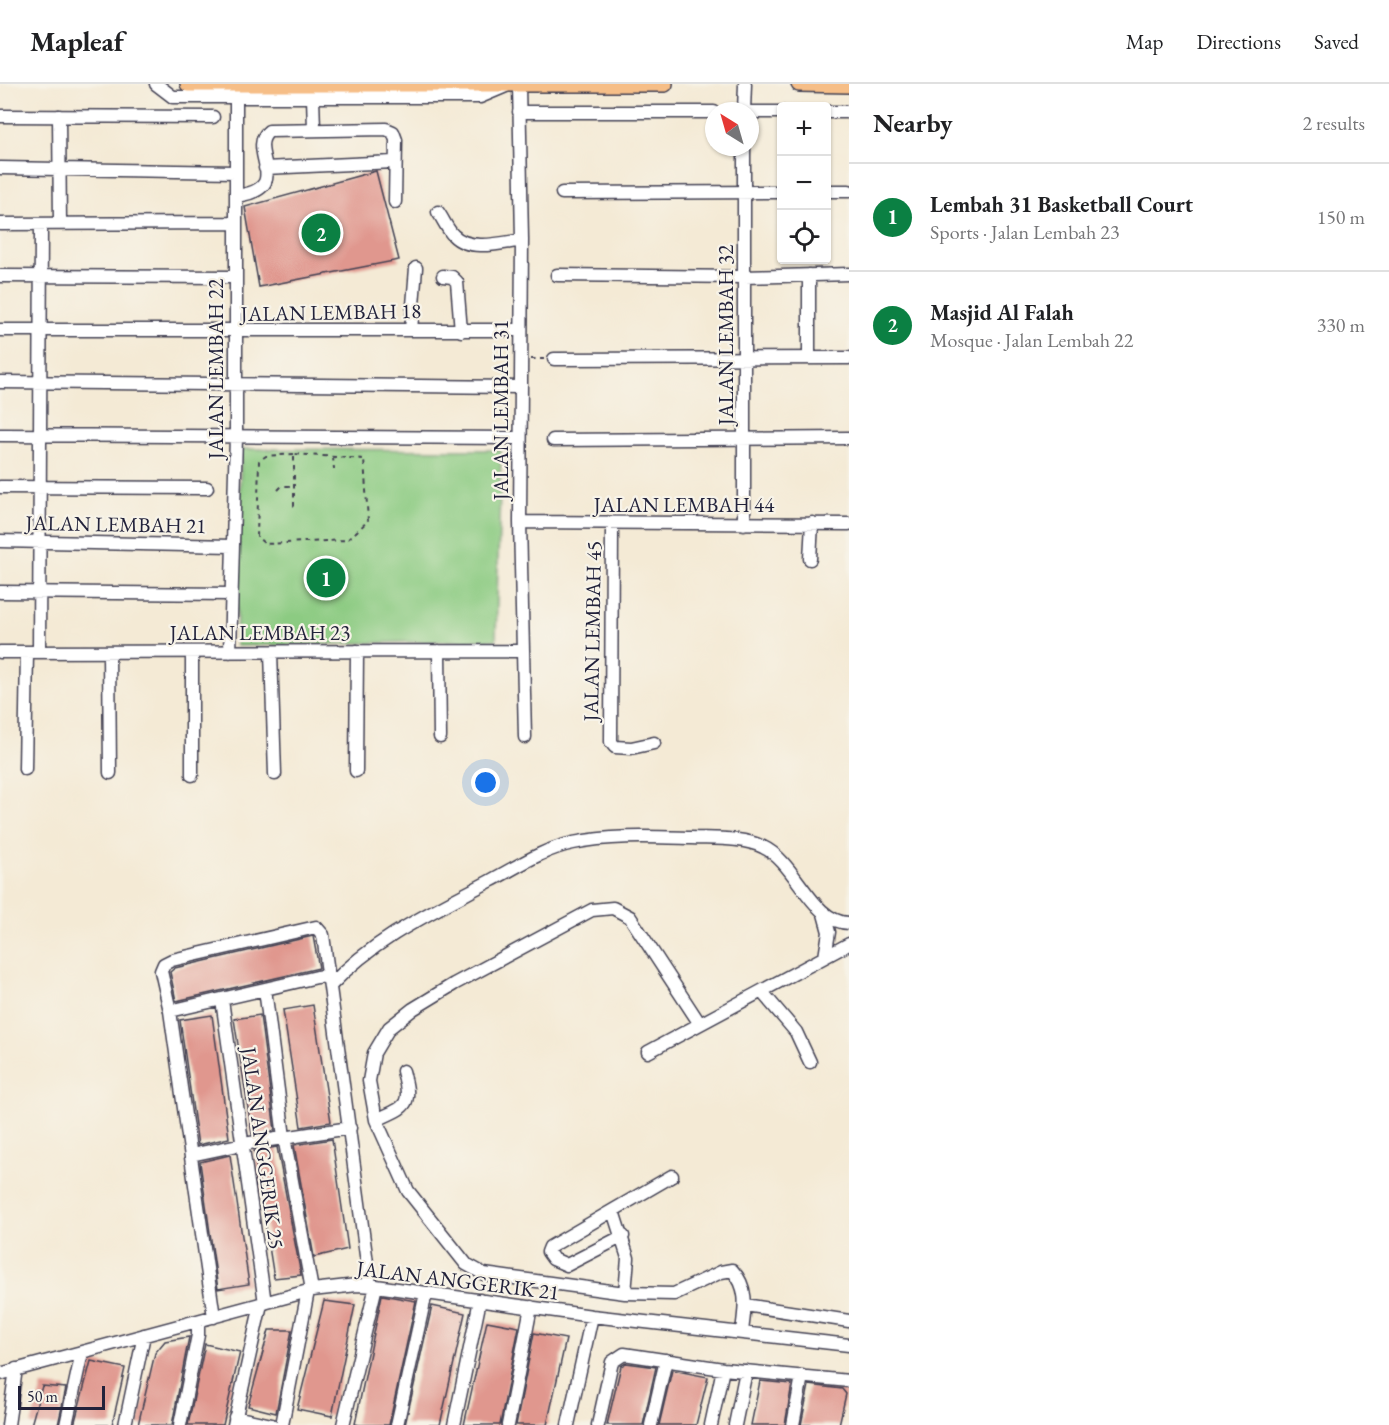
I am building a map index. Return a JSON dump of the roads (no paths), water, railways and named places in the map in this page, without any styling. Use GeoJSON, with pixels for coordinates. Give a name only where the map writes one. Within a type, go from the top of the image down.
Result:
{"type":"FeatureCollection","features":[{"type":"Feature","properties":{"kind":"main road"},"geometry":{"type":"LineString","coordinates":[[188,84],[235,92],[665,84]]}},
{"type":"Feature","properties":{"kind":"main road"},"geometry":{"type":"LineString","coordinates":[[799,84],[849,85]]}},
{"type":"Feature","properties":{"kind":"street"},"geometry":{"type":"LineString","coordinates":[[156,84],[173,97],[235,92],[313,97],[480,97],[515,85]]}},
{"type":"Feature","properties":{"kind":"street"},"geometry":{"type":"LineString","coordinates":[[744,102],[745,84]]}},
{"type":"Feature","properties":{"kind":"street","name":"JALAN LEMBAH 31"},"geometry":{"type":"LineString","coordinates":[[515,85],[519,112],[522,240],[519,330],[520,522],[521,651],[525,737]]}},
{"type":"Feature","properties":{"kind":"street","name":"JALAN LEMBAH 22"},"geometry":{"type":"LineString","coordinates":[[230,652],[236,436],[235,92]]}},
{"type":"Feature","properties":{"kind":"street"},"geometry":{"type":"LineString","coordinates":[[313,97],[314,129]]}},
{"type":"Feature","properties":{"kind":"street"},"geometry":{"type":"LineString","coordinates":[[519,112],[705,112]]}},
{"type":"Feature","properties":{"kind":"street"},"geometry":{"type":"LineString","coordinates":[[759,112],[777,112]]}},
{"type":"Feature","properties":{"kind":"street"},"geometry":{"type":"LineString","coordinates":[[831,112],[849,112]]}},
{"type":"Feature","properties":{"kind":"street"},"geometry":{"type":"LineString","coordinates":[[0,116],[213,117]]}},
{"type":"Feature","properties":{"kind":"street"},"geometry":{"type":"LineString","coordinates":[[59,116],[60,224]]}},
{"type":"Feature","properties":{"kind":"street"},"geometry":{"type":"LineString","coordinates":[[236,196],[260,190],[264,183],[263,141],[266,133],[273,130],[390,130],[396,140],[395,202]]}},
{"type":"Feature","properties":{"kind":"street","name":"JALAN LEMBAH 32"},"geometry":{"type":"LineString","coordinates":[[744,156],[744,524]]}},
{"type":"Feature","properties":{"kind":"street"},"geometry":{"type":"LineString","coordinates":[[265,168],[394,162]]}},
{"type":"Feature","properties":{"kind":"street"},"geometry":{"type":"LineString","coordinates":[[0,168],[235,172]]}},
{"type":"Feature","properties":{"kind":"street"},"geometry":{"type":"LineString","coordinates":[[831,191],[849,191]]}},
{"type":"Feature","properties":{"kind":"street"},"geometry":{"type":"LineString","coordinates":[[562,193],[777,192]]}},
{"type":"Feature","properties":{"kind":"street"},"geometry":{"type":"LineString","coordinates":[[438,212],[454,237],[465,241],[488,245],[522,240]]}},
{"type":"Feature","properties":{"kind":"street"},"geometry":{"type":"LineString","coordinates":[[0,224],[235,223]]}},
{"type":"Feature","properties":{"kind":"street"},"geometry":{"type":"LineString","coordinates":[[25,769],[39,592],[41,224]]}},
{"type":"Feature","properties":{"kind":"street"},"geometry":{"type":"LineString","coordinates":[[411,330],[416,268]]}},
{"type":"Feature","properties":{"kind":"street"},"geometry":{"type":"LineString","coordinates":[[556,275],[744,277],[849,274]]}},
{"type":"Feature","properties":{"kind":"street"},"geometry":{"type":"LineString","coordinates":[[809,275],[809,358]]}},
{"type":"Feature","properties":{"kind":"street"},"geometry":{"type":"LineString","coordinates":[[0,276],[235,277]]}},
{"type":"Feature","properties":{"kind":"street"},"geometry":{"type":"LineString","coordinates":[[443,276],[452,277],[457,282],[461,331]]}},
{"type":"Feature","properties":{"kind":"street","name":"JALAN LEMBAH 18"},"geometry":{"type":"LineString","coordinates":[[0,330],[235,332],[519,330]]}},
{"type":"Feature","properties":{"kind":"street"},"geometry":{"type":"LineString","coordinates":[[554,359],[849,358]]}},
{"type":"Feature","properties":{"kind":"street"},"geometry":{"type":"LineString","coordinates":[[0,382],[520,387]]}},
{"type":"Feature","properties":{"kind":"street"},"geometry":{"type":"LineString","coordinates":[[0,435],[520,438]]}},
{"type":"Feature","properties":{"kind":"street"},"geometry":{"type":"LineString","coordinates":[[553,440],[849,438]]}},
{"type":"Feature","properties":{"kind":"street"},"geometry":{"type":"LineString","coordinates":[[0,487],[207,488]]}},
{"type":"Feature","properties":{"kind":"street","name":"JALAN LEMBAH 44"},"geometry":{"type":"LineString","coordinates":[[520,522],[612,525],[849,524]]}},
{"type":"Feature","properties":{"kind":"street"},"geometry":{"type":"LineString","coordinates":[[810,558],[812,523]]}},
{"type":"Feature","properties":{"kind":"street","name":"JALAN LEMBAH 45"},"geometry":{"type":"LineString","coordinates":[[612,525],[610,739],[612,745],[619,747],[654,743]]}},
{"type":"Feature","properties":{"kind":"street","name":"JALAN LEMBAH 21"},"geometry":{"type":"LineString","coordinates":[[0,541],[232,546]]}},
{"type":"Feature","properties":{"kind":"street"},"geometry":{"type":"LineString","coordinates":[[0,592],[231,594]]}},
{"type":"Feature","properties":{"kind":"street"},"geometry":{"type":"LineString","coordinates":[[356,771],[357,651]]}},
{"type":"Feature","properties":{"kind":"street"},"geometry":{"type":"LineString","coordinates":[[439,651],[440,737]]}},
{"type":"Feature","properties":{"kind":"street","name":"JALAN LEMBAH 23"},"geometry":{"type":"LineString","coordinates":[[0,652],[521,651]]}},
{"type":"Feature","properties":{"kind":"street"},"geometry":{"type":"LineString","coordinates":[[109,652],[110,773]]}},
{"type":"Feature","properties":{"kind":"street"},"geometry":{"type":"LineString","coordinates":[[192,652],[192,775]]}},
{"type":"Feature","properties":{"kind":"street"},"geometry":{"type":"LineString","coordinates":[[271,652],[275,774]]}},
{"type":"Feature","properties":{"kind":"street"},"geometry":{"type":"LineString","coordinates":[[330,983],[359,957],[424,916],[536,857],[556,848],[587,840],[659,837],[760,845],[781,859],[824,914],[829,932],[825,957]]}},
{"type":"Feature","properties":{"kind":"street"},"geometry":{"type":"LineString","coordinates":[[700,1024],[630,917],[614,908],[592,910],[454,984],[389,1028],[374,1053],[369,1081],[376,1120],[408,1191],[466,1264],[484,1274],[625,1293],[675,1294],[732,1270],[741,1279],[745,1305],[742,1331]]}},
{"type":"Feature","properties":{"kind":"street"},"geometry":{"type":"LineString","coordinates":[[824,914],[839,922],[849,923]]}},
{"type":"Feature","properties":{"kind":"street"},"geometry":{"type":"LineString","coordinates":[[214,1317],[170,1011],[161,971],[164,964],[316,927],[323,935],[373,1285],[343,1425]]}},
{"type":"Feature","properties":{"kind":"street"},"geometry":{"type":"LineString","coordinates":[[648,1052],[849,944]]}},
{"type":"Feature","properties":{"kind":"street"},"geometry":{"type":"LineString","coordinates":[[170,1011],[317,976],[323,976],[330,983]]}},
{"type":"Feature","properties":{"kind":"street"},"geometry":{"type":"LineString","coordinates":[[265,989],[284,1137],[310,1291],[282,1425]]}},
{"type":"Feature","properties":{"kind":"street"},"geometry":{"type":"LineString","coordinates":[[762,992],[796,1032],[810,1062]]}},
{"type":"Feature","properties":{"kind":"street","name":"JALAN ANGGERIK 25"},"geometry":{"type":"LineString","coordinates":[[222,1000],[263,1303]]}},
{"type":"Feature","properties":{"kind":"street"},"geometry":{"type":"LineString","coordinates":[[376,1120],[397,1111],[406,1104],[409,1094],[403,1071]]}},
{"type":"Feature","properties":{"kind":"street"},"geometry":{"type":"LineString","coordinates":[[191,1155],[284,1137],[350,1128]]}},
{"type":"Feature","properties":{"kind":"street"},"geometry":{"type":"LineString","coordinates":[[623,1236],[567,1265],[553,1259],[548,1252],[550,1247],[672,1176]]}},
{"type":"Feature","properties":{"kind":"street"},"geometry":{"type":"LineString","coordinates":[[613,1211],[623,1236],[628,1258],[625,1293]]}},
{"type":"Feature","properties":{"kind":"street","name":"JALAN ANGGERIK 21"},"geometry":{"type":"LineString","coordinates":[[0,1374],[310,1291],[373,1285],[592,1316],[742,1331],[849,1345]]}},
{"type":"Feature","properties":{"kind":"street"},"geometry":{"type":"LineString","coordinates":[[397,1425],[426,1293]]}},
{"type":"Feature","properties":{"kind":"street"},"geometry":{"type":"LineString","coordinates":[[454,1425],[480,1300]]}},
{"type":"Feature","properties":{"kind":"street"},"geometry":{"type":"LineString","coordinates":[[263,1303],[235,1421],[272,1425]]}},
{"type":"Feature","properties":{"kind":"street"},"geometry":{"type":"LineString","coordinates":[[745,1305],[849,1321]]}},
{"type":"Feature","properties":{"kind":"street"},"geometry":{"type":"LineString","coordinates":[[508,1425],[531,1307]]}},
{"type":"Feature","properties":{"kind":"street"},"geometry":{"type":"LineString","coordinates":[[568,1425],[592,1316]]}},
{"type":"Feature","properties":{"kind":"street"},"geometry":{"type":"LineString","coordinates":[[180,1425],[198,1335],[198,1321]]}},
{"type":"Feature","properties":{"kind":"street"},"geometry":{"type":"LineString","coordinates":[[125,1425],[144,1335]]}},
{"type":"Feature","properties":{"kind":"street"},"geometry":{"type":"LineString","coordinates":[[66,1425],[82,1352]]}},
{"type":"Feature","properties":{"kind":"street"},"geometry":{"type":"LineString","coordinates":[[598,1425],[612,1362],[624,1354],[723,1369],[849,1381]]}},
{"type":"Feature","properties":{"kind":"street"},"geometry":{"type":"LineString","coordinates":[[651,1425],[666,1360]]}},
{"type":"Feature","properties":{"kind":"street"},"geometry":{"type":"LineString","coordinates":[[8,1425],[16,1369]]}},
{"type":"Feature","properties":{"kind":"street"},"geometry":{"type":"LineString","coordinates":[[711,1425],[723,1369]]}},
{"type":"Feature","properties":{"kind":"street"},"geometry":{"type":"LineString","coordinates":[[735,1425],[746,1371]]}},
{"type":"Feature","properties":{"kind":"street"},"geometry":{"type":"LineString","coordinates":[[793,1425],[802,1376]]}},
{"type":"Feature","properties":{"kind":"place","name":"Masjid Al Falah"},"geometry":{"type":"Point","coordinates":[321,233]}},
{"type":"Feature","properties":{"kind":"place","name":"Lembah 31 Basketball Court"},"geometry":{"type":"Point","coordinates":[326,578]}}]}
